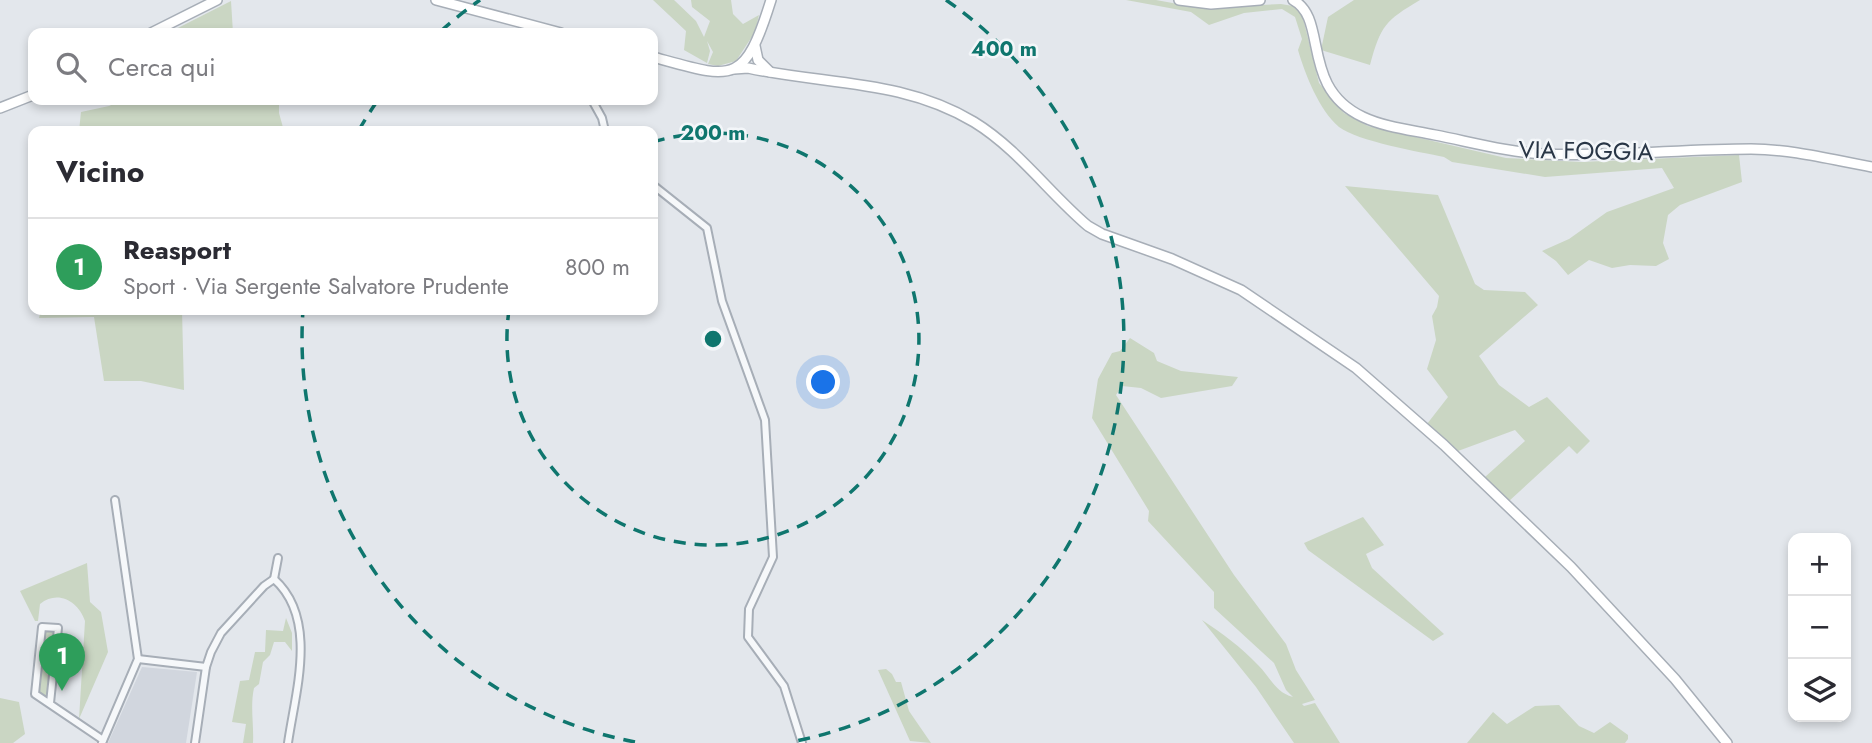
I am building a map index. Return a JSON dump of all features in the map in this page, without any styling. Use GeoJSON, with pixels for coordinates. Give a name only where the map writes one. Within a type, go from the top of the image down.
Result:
{"type":"FeatureCollection","features":[{"type":"Feature","properties":{"kind":"street"},"geometry":{"type":"LineString","coordinates":[[161,28],[217,0]]}},
{"type":"Feature","properties":{"kind":"street"},"geometry":{"type":"LineString","coordinates":[[436,0],[525,28]]}},
{"type":"Feature","properties":{"kind":"street"},"geometry":{"type":"LineString","coordinates":[[734,69],[748,58],[755,46],[771,0]]}},
{"type":"Feature","properties":{"kind":"street"},"geometry":{"type":"LineString","coordinates":[[1179,0],[1219,4],[1260,0]]}},
{"type":"Feature","properties":{"kind":"street","name":"VIA FOGGIA"},"geometry":{"type":"LineString","coordinates":[[1293,0],[1303,7],[1309,17],[1319,66],[1331,90],[1352,111],[1376,122],[1521,152],[1586,155],[1754,149],[1815,156],[1872,167]]}},
{"type":"Feature","properties":{"kind":"street"},"geometry":{"type":"LineString","coordinates":[[755,46],[759,61]]}},
{"type":"Feature","properties":{"kind":"street"},"geometry":{"type":"LineString","coordinates":[[658,58],[713,73],[752,69],[893,89],[927,100],[975,123],[1000,142],[1088,226],[1241,290],[1356,368],[1444,444],[1571,567],[1675,680],[1727,743]]}},
{"type":"Feature","properties":{"kind":"street"},"geometry":{"type":"LineString","coordinates":[[748,58],[759,61],[770,72]]}},
{"type":"Feature","properties":{"kind":"street"},"geometry":{"type":"LineString","coordinates":[[748,58],[752,69]]}},
{"type":"Feature","properties":{"kind":"street"},"geometry":{"type":"LineString","coordinates":[[4,107],[28,97]]}},
{"type":"Feature","properties":{"kind":"street"},"geometry":{"type":"LineString","coordinates":[[595,105],[604,126]]}},
{"type":"Feature","properties":{"kind":"street"},"geometry":{"type":"LineString","coordinates":[[658,189],[707,228],[722,301],[765,420],[773,557],[749,609],[748,637],[784,686],[802,743]]}},
{"type":"Feature","properties":{"kind":"street"},"geometry":{"type":"LineString","coordinates":[[50,704],[58,628],[42,627],[35,694],[102,742],[138,659],[115,499]]}},
{"type":"Feature","properties":{"kind":"street"},"geometry":{"type":"LineString","coordinates":[[195,743],[206,667],[211,652],[221,633],[264,586],[274,579],[278,558]]}},
{"type":"Feature","properties":{"kind":"street"},"geometry":{"type":"LineString","coordinates":[[274,579],[289,600],[301,636],[288,743]]}},
{"type":"Feature","properties":{"kind":"street"},"geometry":{"type":"LineString","coordinates":[[138,659],[206,667]]}},
{"type":"Feature","properties":{"kind":"shaded area"},"geometry":{"type":"Polygon","coordinates":[[[142,667],[197,672],[186,743],[108,743],[142,667]]]}},
{"type":"Feature","properties":{"kind":"green space"},"geometry":{"type":"Polygon","coordinates":[[[653,0],[674,0],[696,21],[704,37],[710,21],[692,7],[691,0],[731,0],[733,14],[743,24],[759,15],[755,32],[736,61],[718,66],[708,64],[713,52],[707,41],[710,51],[707,63],[684,50],[686,31],[653,0]]]}},
{"type":"Feature","properties":{"kind":"green space"},"geometry":{"type":"Polygon","coordinates":[[[1126,0],[1156,0],[1200,8],[1281,4],[1293,6],[1302,14],[1319,83],[1344,113],[1368,126],[1506,158],[1581,162],[1739,155],[1742,182],[1680,205],[1668,215],[1663,243],[1669,259],[1656,266],[1630,265],[1612,268],[1589,260],[1568,275],[1556,261],[1542,251],[1569,239],[1607,212],[1674,188],[1662,168],[1545,177],[1452,162],[1444,157],[1360,137],[1339,127],[1325,111],[1298,50],[1302,39],[1295,17],[1282,9],[1244,13],[1209,25],[1191,12],[1126,0]]]}},
{"type":"Feature","properties":{"kind":"green space"},"geometry":{"type":"Polygon","coordinates":[[[1354,0],[1420,0],[1386,25],[1370,65],[1321,50],[1328,17],[1354,0]]]}},
{"type":"Feature","properties":{"kind":"green space"},"geometry":{"type":"Polygon","coordinates":[[[231,1],[233,28],[178,28],[231,1]]]}},
{"type":"Feature","properties":{"kind":"green space"},"geometry":{"type":"Polygon","coordinates":[[[279,105],[283,126],[80,126],[81,112],[109,106],[279,105]]]}},
{"type":"Feature","properties":{"kind":"green space"},"geometry":{"type":"Polygon","coordinates":[[[1345,186],[1438,195],[1475,284],[1484,290],[1525,292],[1538,305],[1479,356],[1499,385],[1529,407],[1547,397],[1590,441],[1577,454],[1569,446],[1508,502],[1485,477],[1525,441],[1515,430],[1458,451],[1427,424],[1448,397],[1427,369],[1436,340],[1432,316],[1439,296],[1345,186]]]}},
{"type":"Feature","properties":{"kind":"green space"},"geometry":{"type":"Polygon","coordinates":[[[40,315],[182,315],[184,390],[141,381],[104,381],[94,317],[39,318],[40,315]]]}},
{"type":"Feature","properties":{"kind":"green space"},"geometry":{"type":"Polygon","coordinates":[[[1130,338],[1154,353],[1157,361],[1181,371],[1238,377],[1232,386],[1161,398],[1141,388],[1122,386],[1116,395],[1234,575],[1286,644],[1296,670],[1315,700],[1302,704],[1304,706],[1315,703],[1340,743],[1294,743],[1256,687],[1202,620],[1245,652],[1277,688],[1293,697],[1286,690],[1274,663],[1214,608],[1214,592],[1148,521],[1149,511],[1092,418],[1098,379],[1112,353],[1120,351],[1130,338]]]}},
{"type":"Feature","properties":{"kind":"green space"},"geometry":{"type":"Polygon","coordinates":[[[1363,517],[1384,545],[1366,554],[1372,568],[1444,634],[1433,641],[1308,550],[1304,543],[1363,517]]]}},
{"type":"Feature","properties":{"kind":"green space"},"geometry":{"type":"Polygon","coordinates":[[[87,563],[90,602],[101,612],[108,652],[79,719],[85,621],[82,614],[73,603],[54,598],[40,604],[38,621],[35,621],[20,591],[87,563]]]}},
{"type":"Feature","properties":{"kind":"green space"},"geometry":{"type":"Polygon","coordinates":[[[286,618],[292,633],[292,651],[285,642],[274,642],[270,655],[263,662],[259,684],[254,688],[253,695],[253,743],[243,743],[246,724],[232,722],[240,681],[249,680],[255,652],[265,652],[266,630],[283,631],[286,618]]]}},
{"type":"Feature","properties":{"kind":"green space"},"geometry":{"type":"Polygon","coordinates":[[[44,631],[55,632],[48,698],[37,691],[44,631]]]}},
{"type":"Feature","properties":{"kind":"green space"},"geometry":{"type":"Polygon","coordinates":[[[886,669],[896,682],[901,682],[909,711],[931,743],[910,741],[878,670],[886,669]]]}},
{"type":"Feature","properties":{"kind":"green space"},"geometry":{"type":"Polygon","coordinates":[[[0,698],[19,702],[25,734],[13,743],[0,743],[0,698]]]}},
{"type":"Feature","properties":{"kind":"green space"},"geometry":{"type":"Polygon","coordinates":[[[1559,705],[1579,726],[1594,733],[1610,722],[1628,735],[1628,739],[1625,743],[1467,743],[1493,712],[1507,724],[1535,706],[1559,705]]]}},
{"type":"Feature","properties":{"kind":"place","name":"Reasport"},"geometry":{"type":"Point","coordinates":[62,691]}}]}
